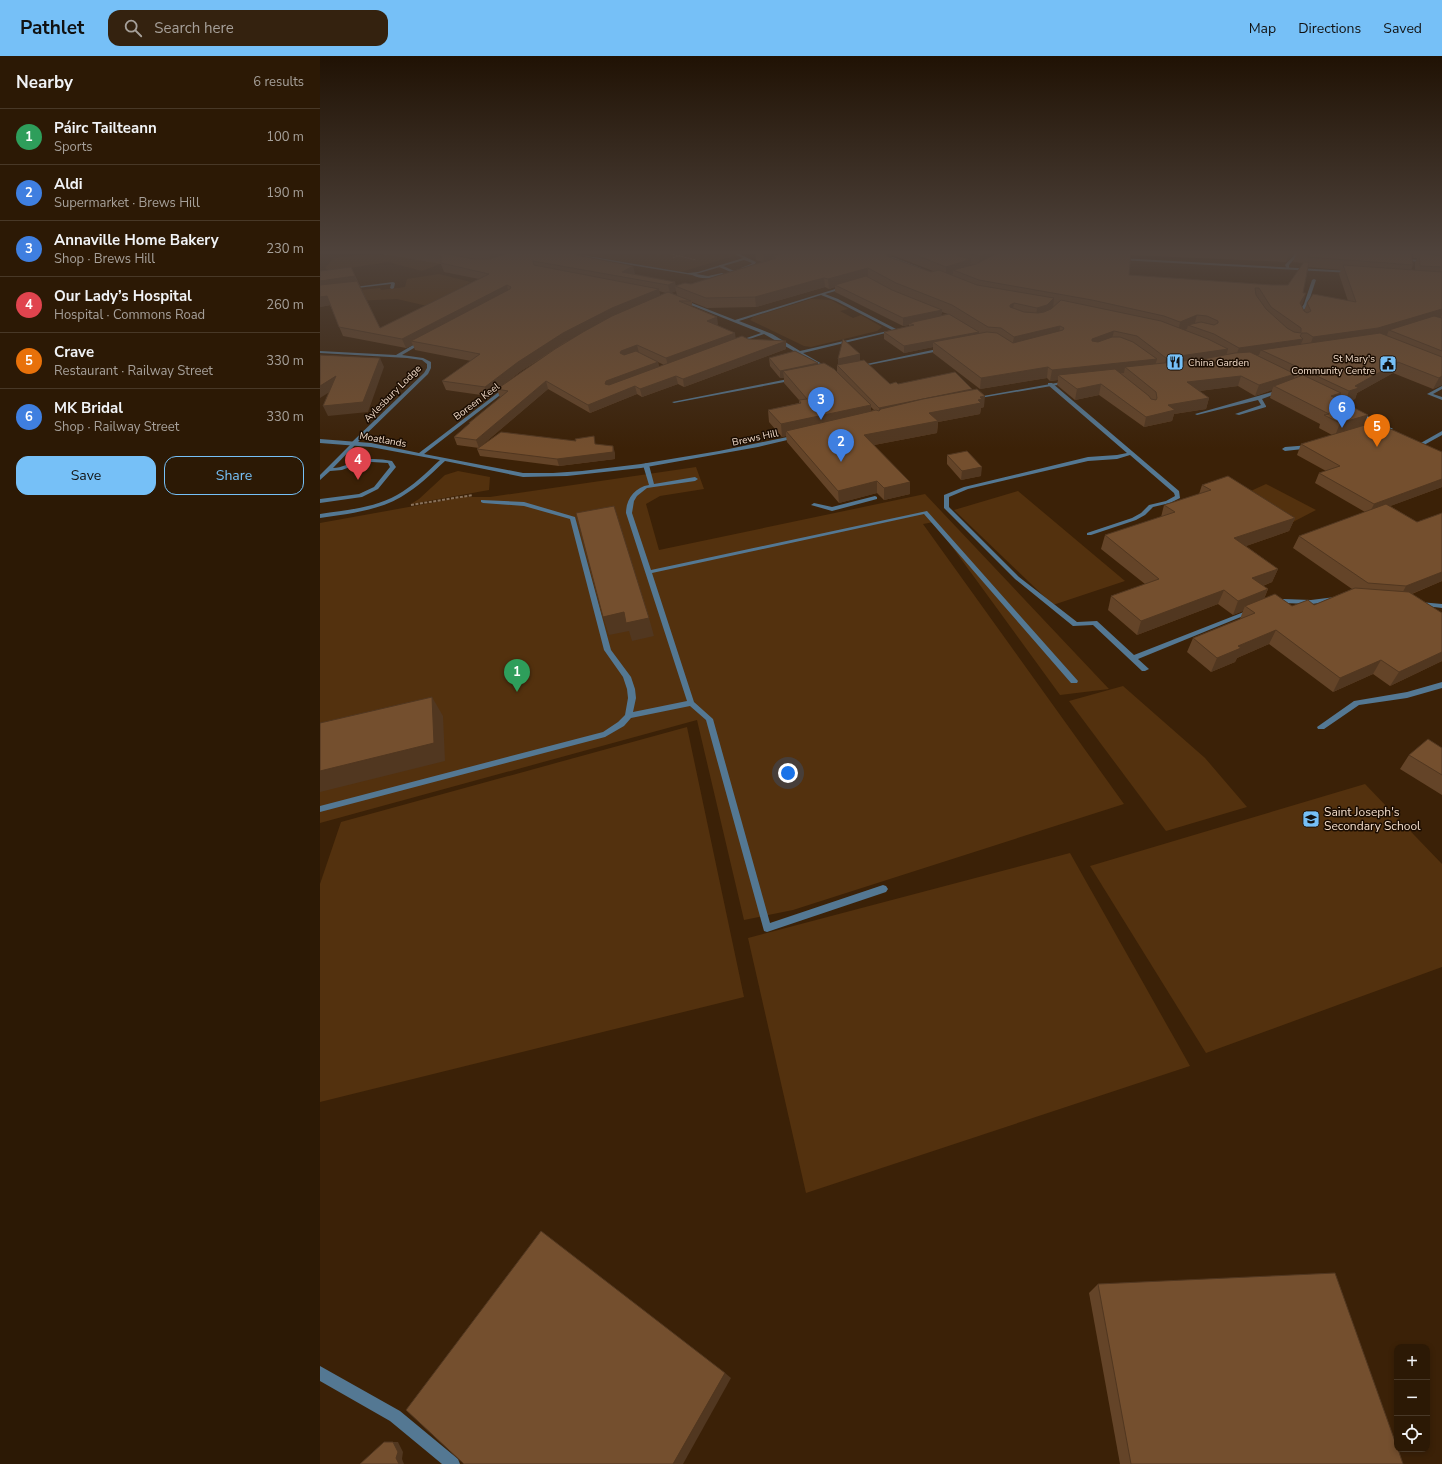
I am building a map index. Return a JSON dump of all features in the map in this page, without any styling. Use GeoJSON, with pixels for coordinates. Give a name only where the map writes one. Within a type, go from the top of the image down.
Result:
{"type":"FeatureCollection","features":[{"type":"Feature","properties":{"kind":"main road"},"geometry":{"type":"LineString","coordinates":[[1354,412],[1398,433]]}},
{"type":"Feature","properties":{"kind":"main road"},"geometry":{"type":"LineString","coordinates":[[1416,441],[1428,447]]}},
{"type":"Feature","properties":{"kind":"street"},"geometry":{"type":"LineString","coordinates":[[726,318],[764,333],[800,352],[832,372],[824,373]]}},
{"type":"Feature","properties":{"kind":"street"},"geometry":{"type":"LineString","coordinates":[[735,321],[745,318]]}},
{"type":"Feature","properties":{"kind":"street"},"geometry":{"type":"LineString","coordinates":[[872,318],[896,330]]}},
{"type":"Feature","properties":{"kind":"street"},"geometry":{"type":"LineString","coordinates":[[800,352],[902,328]]}},
{"type":"Feature","properties":{"kind":"street"},"geometry":{"type":"LineString","coordinates":[[736,344],[764,333]]}},
{"type":"Feature","properties":{"kind":"street"},"geometry":{"type":"LineString","coordinates":[[398,356],[429,339]]}},
{"type":"Feature","properties":{"kind":"street"},"geometry":{"type":"LineString","coordinates":[[853,367],[950,348]]}},
{"type":"Feature","properties":{"kind":"street","name":"Aylesbury Lodge"},"geometry":{"type":"LineString","coordinates":[[320,352],[398,356],[423,360],[429,363],[429,368],[426,374],[354,443]]}},
{"type":"Feature","properties":{"kind":"street"},"geometry":{"type":"LineString","coordinates":[[674,402],[801,378]]}},
{"type":"Feature","properties":{"kind":"street"},"geometry":{"type":"LineString","coordinates":[[965,399],[1073,381]]}},
{"type":"Feature","properties":{"kind":"street"},"geometry":{"type":"LineString","coordinates":[[1050,384],[1177,492],[1178,497],[1168,502],[1151,506],[1143,514],[1134,519],[1090,534]]}},
{"type":"Feature","properties":{"kind":"street","name":"Boreen Keel"},"geometry":{"type":"LineString","coordinates":[[419,455],[510,386]]}},
{"type":"Feature","properties":{"kind":"street"},"geometry":{"type":"LineString","coordinates":[[1442,388],[1430,394],[1442,399]]}},
{"type":"Feature","properties":{"kind":"street"},"geometry":{"type":"LineString","coordinates":[[1197,414],[1259,398],[1286,389]]}},
{"type":"Feature","properties":{"kind":"street"},"geometry":{"type":"LineString","coordinates":[[1237,414],[1264,406],[1259,398]]}},
{"type":"Feature","properties":{"kind":"street"},"geometry":{"type":"LineString","coordinates":[[1374,427],[1382,425]]}},
{"type":"Feature","properties":{"kind":"street"},"geometry":{"type":"LineString","coordinates":[[1422,444],[1442,433]]}},
{"type":"Feature","properties":{"kind":"street","name":"Brews Hill"},"geometry":{"type":"LineString","coordinates":[[443,460],[523,475],[572,475],[646,465],[752,447],[805,435]]}},
{"type":"Feature","properties":{"kind":"street","name":"Moatlands"},"geometry":{"type":"LineString","coordinates":[[320,440],[371,445],[443,460]]}},
{"type":"Feature","properties":{"kind":"street"},"geometry":{"type":"LineString","coordinates":[[320,478],[354,443]]}},
{"type":"Feature","properties":{"kind":"street"},"geometry":{"type":"LineString","coordinates":[[1285,449],[1315,446]]}},
{"type":"Feature","properties":{"kind":"street"},"geometry":{"type":"LineString","coordinates":[[1132,453],[1117,457],[1088,459],[966,488],[946,496],[945,502],[946,507],[1017,578],[1075,624],[1095,623],[1145,669]]}},
{"type":"Feature","properties":{"kind":"street"},"geometry":{"type":"LineString","coordinates":[[320,501],[360,496],[376,488],[393,467],[390,462],[371,460],[356,462],[343,470],[328,469]]}},
{"type":"Feature","properties":{"kind":"street"},"geometry":{"type":"LineString","coordinates":[[320,516],[367,508],[394,499],[414,487],[443,460]]}},
{"type":"Feature","properties":{"kind":"street"},"geometry":{"type":"LineString","coordinates":[[646,465],[652,485]]}},
{"type":"Feature","properties":{"kind":"street"},"geometry":{"type":"LineString","coordinates":[[695,479],[652,485],[639,491],[630,502],[628,508],[691,703],[709,719],[767,928],[882,889]]}},
{"type":"Feature","properties":{"kind":"street"},"geometry":{"type":"LineString","coordinates":[[814,505],[832,509],[875,498]]}},
{"type":"Feature","properties":{"kind":"street"},"geometry":{"type":"LineString","coordinates":[[483,501],[537,506],[573,518],[608,650],[626,677],[631,689],[632,698],[629,716]]}},
{"type":"Feature","properties":{"kind":"street"},"geometry":{"type":"LineString","coordinates":[[648,572],[925,512],[1074,681]]}},
{"type":"Feature","properties":{"kind":"street"},"geometry":{"type":"LineString","coordinates":[[1263,607],[1278,601],[1288,600],[1312,602],[1328,598],[1343,599]]}},
{"type":"Feature","properties":{"kind":"street"},"geometry":{"type":"LineString","coordinates":[[1412,604],[1442,606]]}},
{"type":"Feature","properties":{"kind":"street"},"geometry":{"type":"LineString","coordinates":[[1133,658],[1256,610]]}},
{"type":"Feature","properties":{"kind":"street"},"geometry":{"type":"LineString","coordinates":[[1320,727],[1357,703],[1407,695],[1442,685]]}},
{"type":"Feature","properties":{"kind":"street"},"geometry":{"type":"LineString","coordinates":[[320,809],[604,734],[621,724],[629,716],[691,703]]}},
{"type":"Feature","properties":{"kind":"street"},"geometry":{"type":"LineString","coordinates":[[320,1373],[395,1416],[453,1464]]}},
{"type":"Feature","properties":{"kind":"path"},"geometry":{"type":"LineString","coordinates":[[408,505],[475,494]]}},
{"type":"Feature","properties":{"kind":"shaded area"},"geometry":{"type":"Polygon","coordinates":[[[752,318],[866,318],[882,327],[877,331],[811,347],[804,346],[750,320],[752,318]]]}},
{"type":"Feature","properties":{"kind":"shaded area"},"geometry":{"type":"Polygon","coordinates":[[[696,467],[704,489],[660,496],[646,504],[659,550],[925,494],[1109,689],[1060,695],[934,522],[923,524],[1124,804],[793,910],[744,920],[697,720],[320,823],[320,523],[464,497],[490,497],[696,467]]]}},
{"type":"Feature","properties":{"kind":"shaded area"},"geometry":{"type":"Polygon","coordinates":[[[458,471],[490,477],[489,490],[411,504],[419,499],[445,475],[458,471]]]}},
{"type":"Feature","properties":{"kind":"shaded area"},"geometry":{"type":"Polygon","coordinates":[[[1266,484],[1316,510],[1293,522],[1242,495],[1266,484]]]}},
{"type":"Feature","properties":{"kind":"shaded area"},"geometry":{"type":"Polygon","coordinates":[[[1018,491],[1125,581],[1053,605],[954,510],[1018,491]]]}},
{"type":"Feature","properties":{"kind":"shaded area"},"geometry":{"type":"Polygon","coordinates":[[[1123,686],[1205,758],[1247,807],[1166,831],[1069,701],[1123,686]]]}},
{"type":"Feature","properties":{"kind":"shaded area"},"geometry":{"type":"Polygon","coordinates":[[[687,727],[744,997],[320,1102],[320,884],[341,822],[687,727]]]}},
{"type":"Feature","properties":{"kind":"shaded area"},"geometry":{"type":"Polygon","coordinates":[[[1365,784],[1442,864],[1442,967],[1206,1053],[1090,866],[1365,784]]]}},
{"type":"Feature","properties":{"kind":"shaded area"},"geometry":{"type":"Polygon","coordinates":[[[1070,853],[1190,1066],[806,1193],[748,938],[1070,853]]]}},
{"type":"Feature","properties":{"kind":"building"},"geometry":{"type":"Polygon","coordinates":[[[335,318],[375,318],[380,328],[401,318],[443,318],[402,339],[339,327],[335,318]]]}},
{"type":"Feature","properties":{"kind":"building"},"geometry":{"type":"Polygon","coordinates":[[[455,318],[593,318],[563,333],[518,362],[485,387],[442,381],[480,354],[411,341],[455,318]]]}},
{"type":"Feature","properties":{"kind":"building"},"geometry":{"type":"Polygon","coordinates":[[[609,318],[715,318],[707,321],[735,333],[666,358],[637,345],[621,351],[620,353],[624,355],[636,351],[658,362],[606,381],[605,384],[609,385],[742,336],[748,339],[786,341],[683,379],[676,376],[640,389],[635,386],[588,405],[546,381],[476,440],[454,437],[508,391],[497,389],[555,349],[609,318]]]}},
{"type":"Feature","properties":{"kind":"building"},"geometry":{"type":"Polygon","coordinates":[[[933,318],[955,318],[979,332],[904,346],[884,332],[914,325],[909,323],[933,318]]]}},
{"type":"Feature","properties":{"kind":"building"},"geometry":{"type":"Polygon","coordinates":[[[973,318],[1145,318],[1161,321],[1208,339],[1228,349],[1166,358],[1137,336],[1114,331],[1092,339],[1092,341],[1098,342],[1112,337],[1120,337],[1133,342],[1157,359],[1052,370],[1048,367],[981,378],[933,342],[987,332],[997,333],[1013,343],[1063,330],[1064,328],[1060,326],[1014,337],[1001,328],[988,327],[973,318]]]}},
{"type":"Feature","properties":{"kind":"building"},"geometry":{"type":"Polygon","coordinates":[[[1169,318],[1190,318],[1180,322],[1169,318]]]}},
{"type":"Feature","properties":{"kind":"building"},"geometry":{"type":"Polygon","coordinates":[[[1211,318],[1276,318],[1287,328],[1294,332],[1301,333],[1301,328],[1286,318],[1413,318],[1378,328],[1313,337],[1307,333],[1302,333],[1300,336],[1303,339],[1239,348],[1214,334],[1188,325],[1201,322],[1214,325],[1218,323],[1218,321],[1211,318]]]}},
{"type":"Feature","properties":{"kind":"building"},"geometry":{"type":"Polygon","coordinates":[[[1429,318],[1442,318],[1442,351],[1389,330],[1429,318]]]}},
{"type":"Feature","properties":{"kind":"building"},"geometry":{"type":"Polygon","coordinates":[[[1380,333],[1442,357],[1442,376],[1439,378],[1398,362],[1355,386],[1359,388],[1349,391],[1261,350],[1380,333]]]}},
{"type":"Feature","properties":{"kind":"building"},"geometry":{"type":"Polygon","coordinates":[[[843,339],[860,354],[838,359],[843,339]]]}},
{"type":"Feature","properties":{"kind":"building"},"geometry":{"type":"Polygon","coordinates":[[[795,351],[818,363],[780,371],[769,358],[795,351]]]}},
{"type":"Feature","properties":{"kind":"building"},"geometry":{"type":"Polygon","coordinates":[[[1250,352],[1295,374],[1259,385],[1241,376],[1187,382],[1209,398],[1168,405],[1175,410],[1146,417],[1101,384],[1077,389],[1058,375],[1115,369],[1151,399],[1156,400],[1156,392],[1125,367],[1203,359],[1235,353],[1250,352]]]}},
{"type":"Feature","properties":{"kind":"building"},"geometry":{"type":"Polygon","coordinates":[[[320,355],[380,358],[363,402],[323,406],[336,376],[320,386],[320,355]]]}},
{"type":"Feature","properties":{"kind":"building"},"geometry":{"type":"Polygon","coordinates":[[[864,360],[890,384],[896,382],[898,384],[955,372],[972,389],[879,408],[837,365],[864,360]]]}},
{"type":"Feature","properties":{"kind":"building"},"geometry":{"type":"Polygon","coordinates":[[[824,363],[834,369],[871,405],[781,424],[768,410],[801,403],[799,400],[807,399],[783,371],[824,363]]]}},
{"type":"Feature","properties":{"kind":"building"},"geometry":{"type":"Polygon","coordinates":[[[1303,375],[1341,393],[1331,396],[1368,415],[1340,423],[1324,415],[1329,414],[1274,386],[1303,375]]]}},
{"type":"Feature","properties":{"kind":"building"},"geometry":{"type":"Polygon","coordinates":[[[977,389],[985,396],[980,397],[982,399],[978,400],[981,403],[929,413],[938,421],[864,435],[910,482],[884,488],[877,481],[838,491],[786,431],[876,410],[879,411],[881,409],[923,399],[977,389]]]}},
{"type":"Feature","properties":{"kind":"building"},"geometry":{"type":"Polygon","coordinates":[[[1375,422],[1442,452],[1442,479],[1374,504],[1319,473],[1340,466],[1301,444],[1375,422]]]}},
{"type":"Feature","properties":{"kind":"building"},"geometry":{"type":"Polygon","coordinates":[[[501,432],[576,441],[575,439],[594,436],[595,444],[613,446],[613,452],[557,459],[477,449],[501,432]]]}},
{"type":"Feature","properties":{"kind":"building"},"geometry":{"type":"Polygon","coordinates":[[[967,451],[982,467],[962,471],[947,455],[967,451]]]}},
{"type":"Feature","properties":{"kind":"building"},"geometry":{"type":"Polygon","coordinates":[[[1228,476],[1295,518],[1234,538],[1278,569],[1252,578],[1268,589],[1238,601],[1224,590],[1141,621],[1111,596],[1159,579],[1105,535],[1175,512],[1164,505],[1211,490],[1202,485],[1228,476]]]}},
{"type":"Feature","properties":{"kind":"building"},"geometry":{"type":"Polygon","coordinates":[[[1386,504],[1417,522],[1442,513],[1442,572],[1406,586],[1368,583],[1299,536],[1386,504]]]}},
{"type":"Feature","properties":{"kind":"building"},"geometry":{"type":"Polygon","coordinates":[[[614,506],[649,618],[626,623],[624,612],[603,617],[576,513],[614,506]]]}},
{"type":"Feature","properties":{"kind":"building"},"geometry":{"type":"Polygon","coordinates":[[[1355,588],[1409,592],[1442,613],[1442,652],[1399,672],[1381,660],[1340,678],[1276,630],[1238,646],[1241,648],[1217,658],[1193,638],[1255,613],[1245,606],[1275,594],[1292,606],[1308,600],[1314,605],[1355,588]]]}},
{"type":"Feature","properties":{"kind":"building"},"geometry":{"type":"Polygon","coordinates":[[[432,697],[434,743],[320,771],[320,723],[432,697]]]}},
{"type":"Feature","properties":{"kind":"building"},"geometry":{"type":"Polygon","coordinates":[[[1428,739],[1442,748],[1442,775],[1409,755],[1428,739]]]}},
{"type":"Feature","properties":{"kind":"building"},"geometry":{"type":"Polygon","coordinates":[[[541,1231],[725,1373],[673,1464],[464,1464],[406,1410],[541,1231]]]}},
{"type":"Feature","properties":{"kind":"building"},"geometry":{"type":"Polygon","coordinates":[[[1335,1273],[1394,1439],[1394,1452],[1399,1452],[1403,1464],[1131,1464],[1098,1284],[1335,1273]]]}},
{"type":"Feature","properties":{"kind":"building"},"geometry":{"type":"Polygon","coordinates":[[[384,1442],[393,1442],[398,1452],[396,1458],[399,1464],[360,1464],[384,1442]]]}},
{"type":"Feature","properties":{"kind":"place","name":"China Garden"},"geometry":{"type":"Point","coordinates":[1175,362]}},
{"type":"Feature","properties":{"kind":"place","name":"St Mary's Community Centre"},"geometry":{"type":"Point","coordinates":[1388,364]}},
{"type":"Feature","properties":{"kind":"place","name":"Annaville Home Bakery"},"geometry":{"type":"Point","coordinates":[821,420]}},
{"type":"Feature","properties":{"kind":"place","name":"MK Bridal"},"geometry":{"type":"Point","coordinates":[1342,428]}},
{"type":"Feature","properties":{"kind":"place","name":"Crave"},"geometry":{"type":"Point","coordinates":[1377,447]}},
{"type":"Feature","properties":{"kind":"place","name":"Aldi"},"geometry":{"type":"Point","coordinates":[841,462]}},
{"type":"Feature","properties":{"kind":"place","name":"Our Lady’s Hospital"},"geometry":{"type":"Point","coordinates":[358,480]}},
{"type":"Feature","properties":{"kind":"place","name":"Páirc Tailteann"},"geometry":{"type":"Point","coordinates":[517,692]}},
{"type":"Feature","properties":{"kind":"place","name":"Saint Joseph's Secondary School"},"geometry":{"type":"Point","coordinates":[1311,819]}}]}
